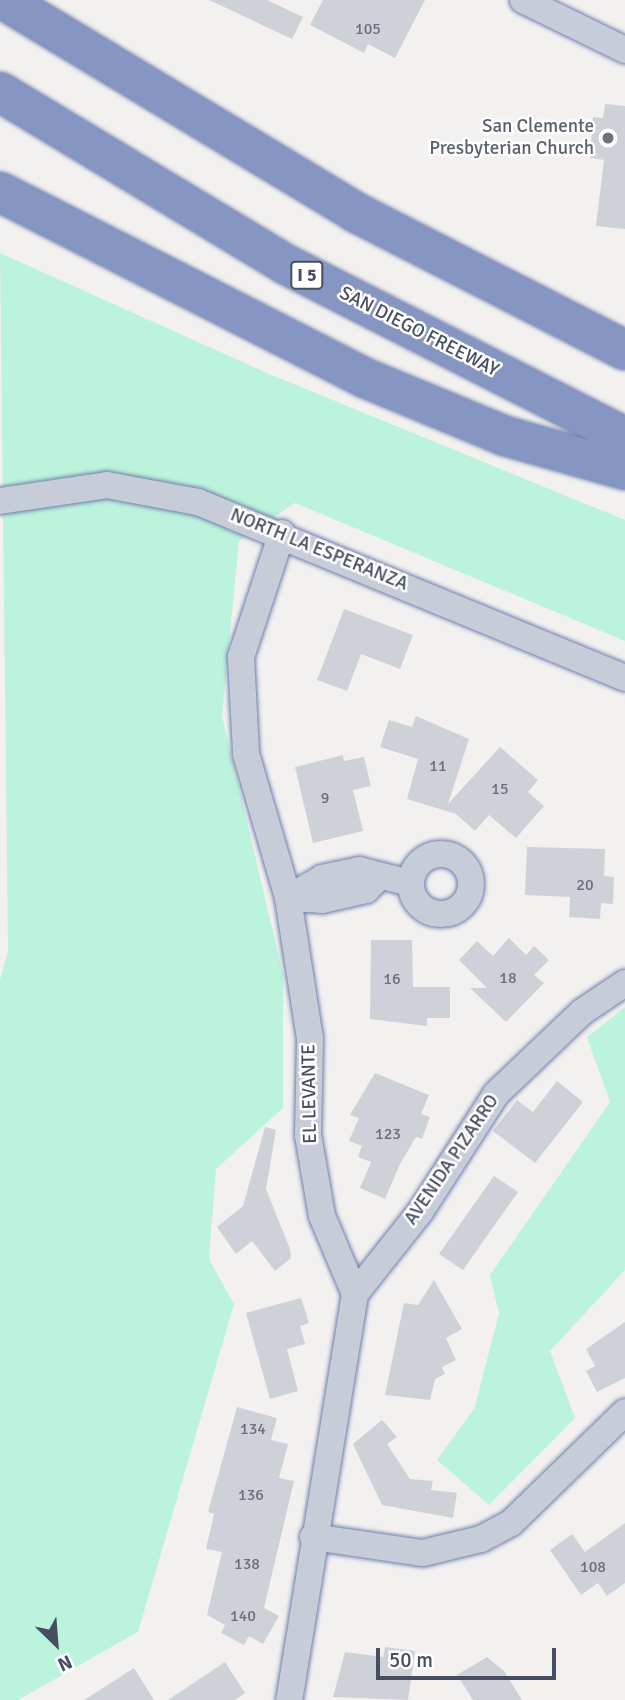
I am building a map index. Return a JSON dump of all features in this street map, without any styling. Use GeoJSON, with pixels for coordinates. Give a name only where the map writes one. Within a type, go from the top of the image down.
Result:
{"type":"FeatureCollection","features":[{"type":"Feature","properties":{"kind":"highway"},"geometry":{"type":"LineString","coordinates":[[4,0],[355,212],[625,350]]}},
{"type":"Feature","properties":{"kind":"highway","name":"SAN DIEGO FREEWAY"},"geometry":{"type":"LineString","coordinates":[[0,92],[285,264],[625,437]]}},
{"type":"Feature","properties":{"kind":"highway"},"geometry":{"type":"LineString","coordinates":[[0,192],[365,378],[505,436],[625,470]]}},
{"type":"Feature","properties":{"kind":"street"},"geometry":{"type":"LineString","coordinates":[[523,0],[625,50]]}},
{"type":"Feature","properties":{"kind":"street","name":"NORTH LA ESPERANZA"},"geometry":{"type":"LineString","coordinates":[[0,501],[107,485],[154,490],[282,533],[625,678]]}},
{"type":"Feature","properties":{"kind":"street","name":"EL LEVANTE"},"geometry":{"type":"LineString","coordinates":[[282,533],[241,657],[246,754],[288,898],[310,1038],[308,1135],[332,1240],[355,1294]]}},
{"type":"Feature","properties":{"kind":"street"},"geometry":{"type":"LineString","coordinates":[[288,898],[322,878],[359,870],[377,879],[410,883]]}},
{"type":"Feature","properties":{"kind":"street","name":"AVENIDA PIZARRO"},"geometry":{"type":"LineString","coordinates":[[355,1294],[389,1247],[421,1212],[496,1094],[582,1012],[625,982]]}},
{"type":"Feature","properties":{"kind":"street"},"geometry":{"type":"LineString","coordinates":[[332,1240],[353,1250],[389,1247]]}},
{"type":"Feature","properties":{"kind":"street"},"geometry":{"type":"LineString","coordinates":[[289,1700],[313,1537],[355,1294]]}},
{"type":"Feature","properties":{"kind":"street"},"geometry":{"type":"LineString","coordinates":[[313,1537],[424,1553],[481,1539],[511,1523],[625,1412]]}},
{"type":"Feature","properties":{"kind":"green space"},"geometry":{"type":"Polygon","coordinates":[[[0,253],[267,373],[625,520],[625,641],[295,503],[239,541],[222,716],[283,974],[283,1108],[216,1169],[209,1259],[234,1304],[138,1632],[18,1700],[0,1700],[0,980],[8,951],[0,253]]]}},
{"type":"Feature","properties":{"kind":"green space"},"geometry":{"type":"Polygon","coordinates":[[[625,1007],[625,1270],[550,1351],[575,1418],[489,1505],[437,1460],[474,1409],[499,1314],[490,1275],[610,1102],[587,1037],[625,1007]]]}},
{"type":"Feature","properties":{"kind":"building"},"geometry":{"type":"Polygon","coordinates":[[[209,0],[267,0],[303,17],[292,39],[209,0]]]}},
{"type":"Feature","properties":{"kind":"building"},"geometry":{"type":"Polygon","coordinates":[[[323,0],[425,0],[395,58],[368,44],[364,53],[310,25],[323,0]]]}},
{"type":"Feature","properties":{"kind":"building"},"geometry":{"type":"Polygon","coordinates":[[[605,104],[625,106],[625,229],[596,226],[604,160],[590,158],[593,117],[603,118],[605,104]]]}},
{"type":"Feature","properties":{"kind":"building"},"geometry":{"type":"Polygon","coordinates":[[[344,609],[413,635],[400,669],[361,654],[347,691],[317,680],[344,609]]]}},
{"type":"Feature","properties":{"kind":"building"},"geometry":{"type":"Polygon","coordinates":[[[416,716],[469,739],[448,804],[500,747],[538,780],[528,792],[544,806],[516,838],[489,815],[475,831],[456,814],[407,799],[418,759],[380,747],[389,720],[412,727],[416,716]]]}},
{"type":"Feature","properties":{"kind":"building"},"geometry":{"type":"Polygon","coordinates":[[[343,755],[344,761],[364,757],[371,786],[353,790],[363,831],[313,843],[295,767],[343,755]]]}},
{"type":"Feature","properties":{"kind":"building"},"geometry":{"type":"Polygon","coordinates":[[[527,847],[605,849],[604,876],[614,877],[613,904],[601,903],[600,919],[569,917],[570,897],[525,895],[527,847]]]}},
{"type":"Feature","properties":{"kind":"building"},"geometry":{"type":"Polygon","coordinates":[[[509,938],[526,955],[534,946],[549,960],[534,975],[544,983],[506,1022],[470,988],[487,988],[459,960],[477,941],[493,956],[509,938]]]}},
{"type":"Feature","properties":{"kind":"building"},"geometry":{"type":"Polygon","coordinates":[[[371,940],[412,940],[413,987],[450,987],[450,1018],[427,1018],[427,1026],[370,1019],[371,940]]]}},
{"type":"Feature","properties":{"kind":"building"},"geometry":{"type":"Polygon","coordinates":[[[375,1073],[429,1095],[421,1114],[430,1117],[422,1139],[416,1137],[400,1164],[385,1199],[360,1188],[371,1162],[358,1157],[362,1146],[349,1141],[359,1118],[350,1115],[375,1073]]]}},
{"type":"Feature","properties":{"kind":"building"},"geometry":{"type":"Polygon","coordinates":[[[557,1081],[583,1102],[535,1163],[493,1131],[517,1100],[533,1112],[557,1081]]]}},
{"type":"Feature","properties":{"kind":"building"},"geometry":{"type":"Polygon","coordinates":[[[265,1127],[276,1130],[266,1189],[290,1249],[291,1258],[275,1271],[252,1241],[236,1254],[217,1227],[243,1206],[265,1127]]]}},
{"type":"Feature","properties":{"kind":"building"},"geometry":{"type":"Polygon","coordinates":[[[494,1176],[518,1192],[463,1270],[439,1254],[494,1176]]]}},
{"type":"Feature","properties":{"kind":"building"},"geometry":{"type":"Polygon","coordinates":[[[434,1280],[462,1329],[446,1338],[456,1360],[442,1367],[445,1374],[435,1379],[430,1400],[385,1395],[404,1303],[418,1305],[434,1280]]]}},
{"type":"Feature","properties":{"kind":"building"},"geometry":{"type":"Polygon","coordinates":[[[301,1298],[309,1323],[300,1326],[305,1344],[287,1349],[298,1391],[270,1399],[246,1313],[301,1298]]]}},
{"type":"Feature","properties":{"kind":"building"},"geometry":{"type":"Polygon","coordinates":[[[625,1322],[625,1378],[597,1392],[586,1371],[595,1366],[586,1349],[625,1322]]]}},
{"type":"Feature","properties":{"kind":"building"},"geometry":{"type":"Polygon","coordinates":[[[237,1407],[277,1418],[271,1440],[288,1444],[279,1478],[294,1481],[264,1608],[279,1616],[263,1644],[249,1636],[244,1645],[221,1633],[225,1625],[207,1615],[222,1552],[206,1549],[214,1514],[208,1512],[237,1407]]]}},
{"type":"Feature","properties":{"kind":"building"},"geometry":{"type":"Polygon","coordinates":[[[382,1420],[397,1437],[387,1444],[410,1479],[433,1481],[431,1490],[457,1493],[453,1518],[382,1505],[353,1444],[382,1420]]]}},
{"type":"Feature","properties":{"kind":"building"},"geometry":{"type":"Polygon","coordinates":[[[625,1523],[625,1583],[607,1596],[598,1583],[581,1595],[550,1550],[572,1534],[585,1552],[625,1523]]]}},
{"type":"Feature","properties":{"kind":"building"},"geometry":{"type":"Polygon","coordinates":[[[385,1647],[415,1651],[408,1700],[333,1697],[345,1652],[383,1657],[385,1647]]]}},
{"type":"Feature","properties":{"kind":"building"},"geometry":{"type":"Polygon","coordinates":[[[487,1657],[504,1671],[522,1700],[473,1700],[457,1675],[487,1657]]]}},
{"type":"Feature","properties":{"kind":"building"},"geometry":{"type":"Polygon","coordinates":[[[225,1662],[245,1693],[235,1700],[168,1700],[225,1662]]]}},
{"type":"Feature","properties":{"kind":"building"},"geometry":{"type":"Polygon","coordinates":[[[134,1668],[154,1700],[84,1700],[134,1668]]]}},
{"type":"Feature","properties":{"kind":"place","name":"San Clemente Presbyterian Church"},"geometry":{"type":"Point","coordinates":[608,138]}}]}
